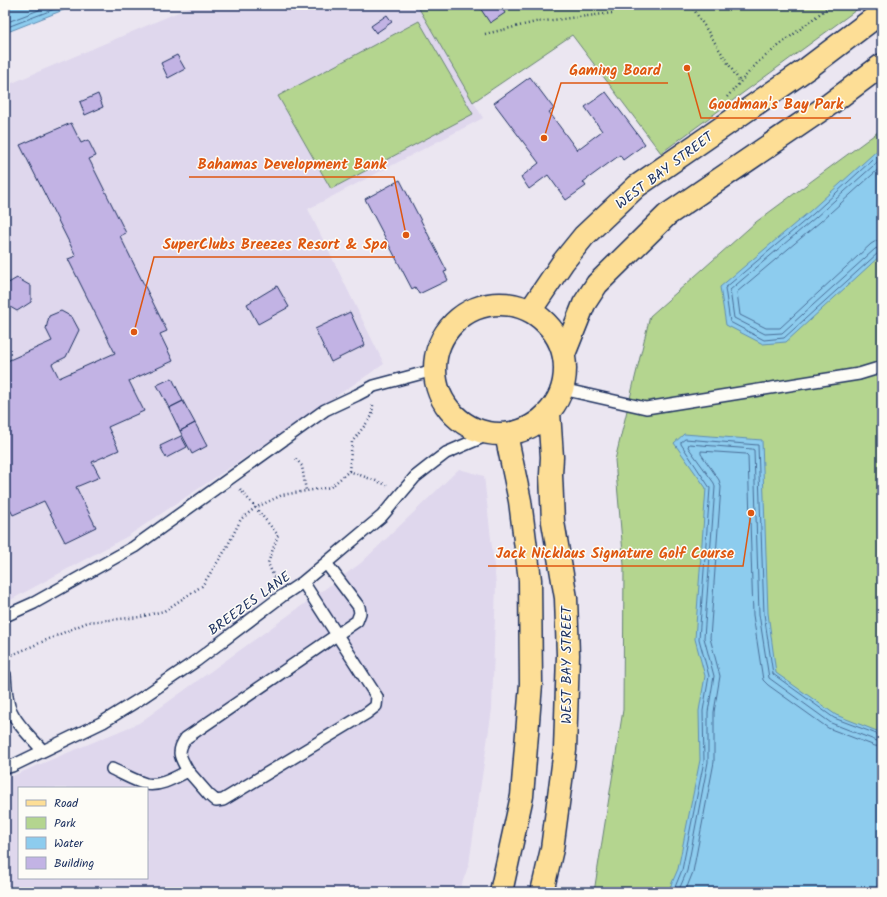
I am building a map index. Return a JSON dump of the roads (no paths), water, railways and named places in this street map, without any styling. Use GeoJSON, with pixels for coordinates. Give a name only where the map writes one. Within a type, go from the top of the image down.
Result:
{"type":"FeatureCollection","features":[{"type":"Feature","properties":{"kind":"main road","name":"WEST BAY STREET"},"geometry":{"type":"LineString","coordinates":[[530,311],[563,262],[584,236],[637,186],[808,68],[882,12]]}},
{"type":"Feature","properties":{"kind":"main road"},"geometry":{"type":"LineString","coordinates":[[564,354],[584,304],[597,284],[667,215],[830,104],[882,65]]}},
{"type":"Feature","properties":{"kind":"main road"},"geometry":{"type":"LineString","coordinates":[[492,304],[511,304],[530,311],[545,321],[554,332],[560,342],[564,354],[565,377],[557,401],[549,412],[539,421],[524,430],[498,434],[479,431],[468,426],[452,414],[446,406],[439,395],[435,381],[435,358],[444,335],[453,323],[465,313],[477,307],[492,304]]}},
{"type":"Feature","properties":{"kind":"main road","name":"WEST BAY STREET"},"geometry":{"type":"LineString","coordinates":[[542,892],[552,849],[565,750],[568,655],[566,598],[553,522],[551,481],[552,457],[549,412]]}},
{"type":"Feature","properties":{"kind":"main road"},"geometry":{"type":"LineString","coordinates":[[498,434],[520,501],[530,580],[531,684],[522,796],[501,892]]}},
{"type":"Feature","properties":{"kind":"lane"},"geometry":{"type":"LineString","coordinates":[[562,389],[646,408],[858,374],[882,367]]}},
{"type":"Feature","properties":{"kind":"lane"},"geometry":{"type":"LineString","coordinates":[[5,616],[41,600],[134,547],[325,410],[357,396],[374,386],[434,370]]}},
{"type":"Feature","properties":{"kind":"lane","name":"BREEZES LANE"},"geometry":{"type":"LineString","coordinates":[[5,768],[103,722],[140,699],[196,661],[282,596],[303,582],[382,516],[415,477],[446,453],[498,434]]}},
{"type":"Feature","properties":{"kind":"lane"},"geometry":{"type":"LineString","coordinates":[[303,582],[337,635],[377,697],[376,706],[367,713],[223,800],[216,801],[188,771],[179,755],[181,746],[186,738],[337,635],[357,621],[360,613],[359,606],[326,563]]}},
{"type":"Feature","properties":{"kind":"lane"},"geometry":{"type":"LineString","coordinates":[[5,675],[6,691],[10,707],[21,726],[44,751]]}},
{"type":"Feature","properties":{"kind":"lane"},"geometry":{"type":"LineString","coordinates":[[112,769],[147,784],[157,784],[188,771]]}},
{"type":"Feature","properties":{"kind":"water"},"geometry":{"type":"Polygon","coordinates":[[[5,5],[76,5],[5,33],[5,5]]]}},
{"type":"Feature","properties":{"kind":"water"},"geometry":{"type":"Polygon","coordinates":[[[882,146],[882,254],[786,342],[763,344],[726,325],[720,287],[810,211],[882,146]]]}},
{"type":"Feature","properties":{"kind":"water"},"geometry":{"type":"Polygon","coordinates":[[[684,434],[762,440],[768,613],[776,673],[836,715],[882,733],[882,892],[668,892],[678,869],[700,760],[699,711],[705,676],[695,639],[706,488],[674,443],[684,434]]]}},
{"type":"Feature","properties":{"kind":"place","name":"Goodman's Bay Park"},"geometry":{"type":"Point","coordinates":[687,68]}},
{"type":"Feature","properties":{"kind":"place","name":"Gaming Board"},"geometry":{"type":"Point","coordinates":[544,138]}},
{"type":"Feature","properties":{"kind":"place","name":"Bahamas Development Bank"},"geometry":{"type":"Point","coordinates":[406,235]}},
{"type":"Feature","properties":{"kind":"place","name":"SuperClubs Breezes Resort & Spa"},"geometry":{"type":"Point","coordinates":[134,332]}},
{"type":"Feature","properties":{"kind":"place","name":"Jack Nicklaus Signature Golf Course"},"geometry":{"type":"Point","coordinates":[751,513]}}]}
